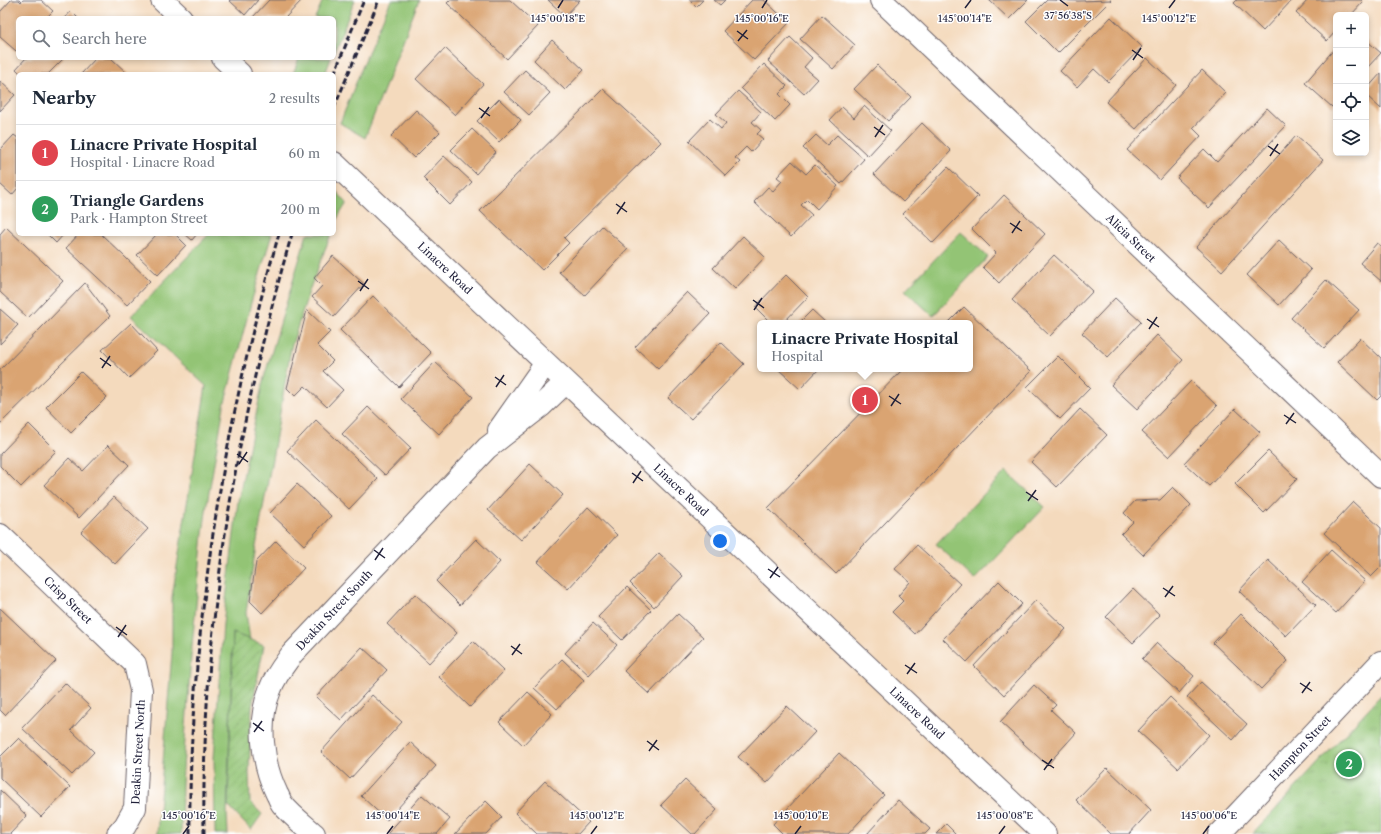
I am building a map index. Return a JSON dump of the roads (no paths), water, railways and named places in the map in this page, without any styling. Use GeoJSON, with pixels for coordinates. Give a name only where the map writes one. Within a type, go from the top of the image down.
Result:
{"type":"FeatureCollection","features":[{"type":"Feature","properties":{"kind":"street"},"geometry":{"type":"LineString","coordinates":[[162,0],[179,16]]}},
{"type":"Feature","properties":{"kind":"street","name":"Alicia Street"},"geometry":{"type":"LineString","coordinates":[[881,0],[1381,476]]}},
{"type":"Feature","properties":{"kind":"street"},"geometry":{"type":"LineString","coordinates":[[225,60],[238,72]]}},
{"type":"Feature","properties":{"kind":"street","name":"Linacre Road"},"geometry":{"type":"LineString","coordinates":[[336,165],[1045,834]]}},
{"type":"Feature","properties":{"kind":"street","name":"Deakin Street South"},"geometry":{"type":"LineString","coordinates":[[487,448],[525,391],[546,363]]}},
{"type":"Feature","properties":{"kind":"street","name":"Deakin Street South"},"geometry":{"type":"LineString","coordinates":[[314,834],[282,804],[266,767],[262,742],[264,713],[269,691],[276,676],[292,654],[487,448],[541,406],[566,382]]}},
{"type":"Feature","properties":{"kind":"street","name":"Crisp Street"},"geometry":{"type":"LineString","coordinates":[[0,535],[135,664]]}},
{"type":"Feature","properties":{"kind":"street","name":"Hampton Street"},"geometry":{"type":"LineString","coordinates":[[1219,834],[1381,662]]}},
{"type":"Feature","properties":{"kind":"street","name":"Deakin Street North"},"geometry":{"type":"LineString","coordinates":[[118,834],[125,826],[135,808],[141,690],[135,664]]}},
{"type":"Feature","properties":{"kind":"railway"},"geometry":{"type":"LineString","coordinates":[[335,72],[364,0]]}},
{"type":"Feature","properties":{"kind":"railway"},"geometry":{"type":"LineString","coordinates":[[336,103],[379,0]]}},
{"type":"Feature","properties":{"kind":"railway"},"geometry":{"type":"LineString","coordinates":[[190,834],[190,780],[194,698],[202,617],[215,520],[242,376],[278,236]]}},
{"type":"Feature","properties":{"kind":"railway"},"geometry":{"type":"LineString","coordinates":[[204,834],[208,682],[215,607],[226,531],[238,456],[254,381],[291,236]]}},
{"type":"Feature","properties":{"kind":"place","name":"Linacre Private Hospital"},"geometry":{"type":"Point","coordinates":[865,400]}},
{"type":"Feature","properties":{"kind":"place","name":"Triangle Gardens"},"geometry":{"type":"Point","coordinates":[1349,764]}}]}
